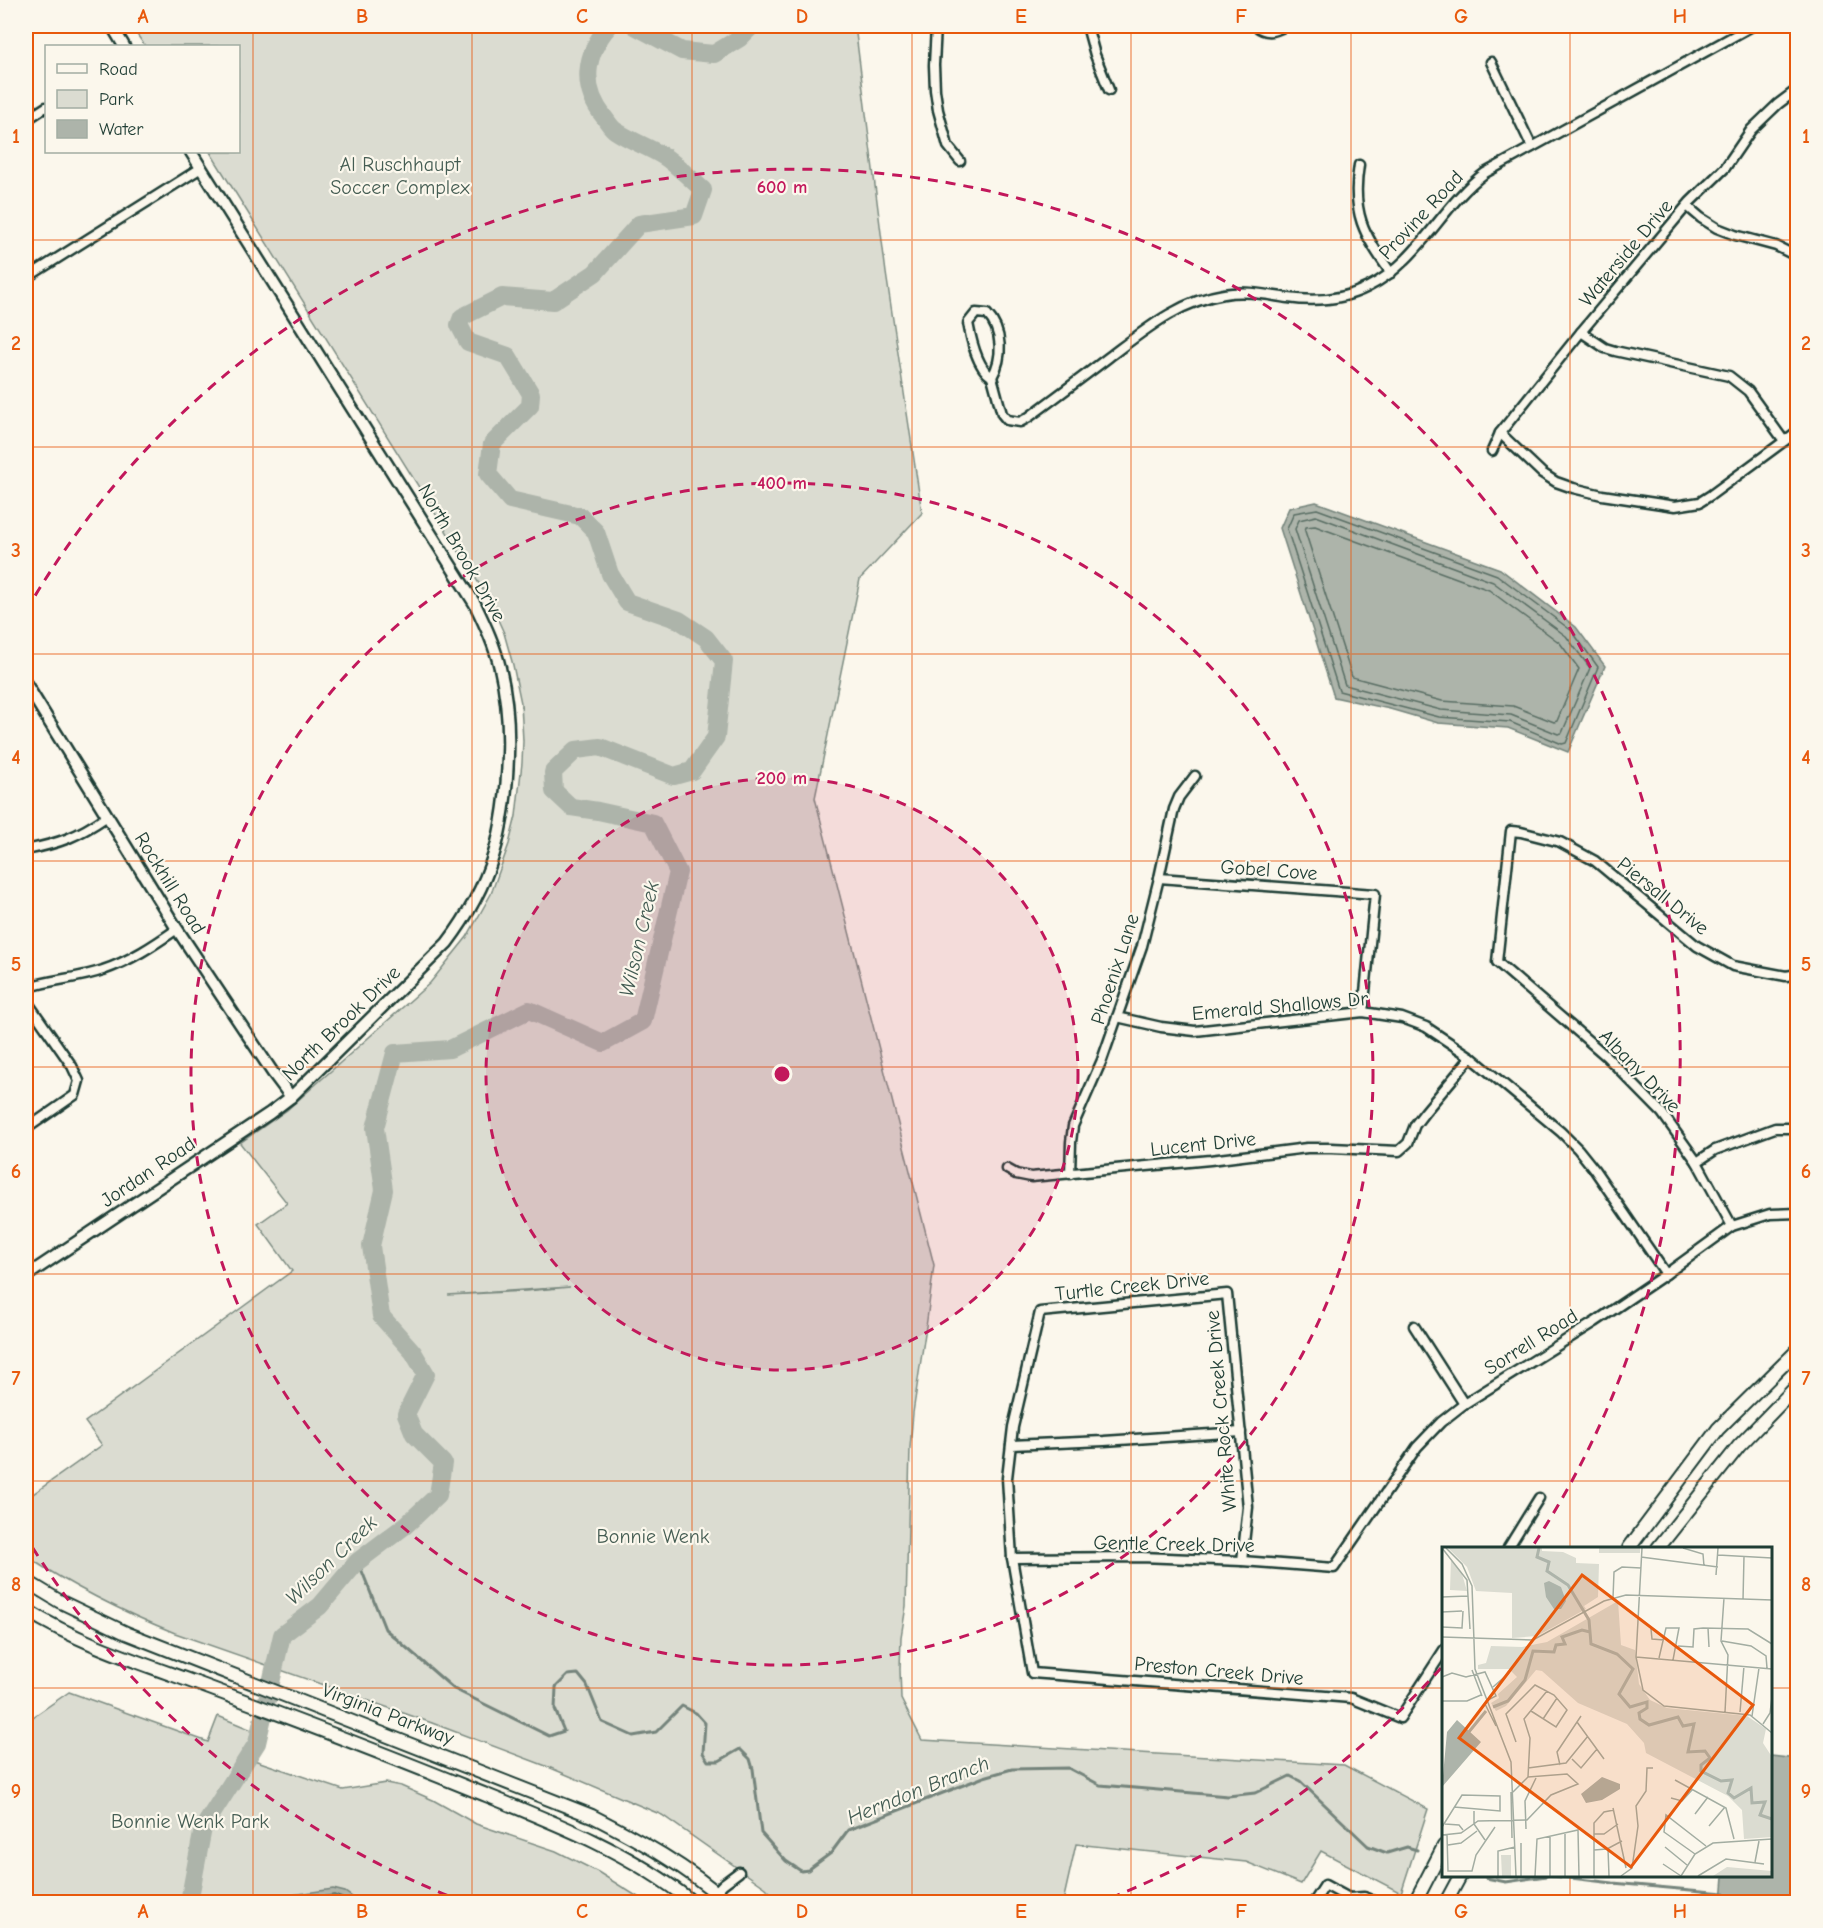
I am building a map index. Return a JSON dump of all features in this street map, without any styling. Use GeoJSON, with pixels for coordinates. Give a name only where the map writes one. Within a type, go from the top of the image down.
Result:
{"type":"FeatureCollection","features":[{"type":"Feature","properties":{"kind":"main road"},"geometry":{"type":"LineString","coordinates":[[1630,1547],[1718,1429],[1797,1350]]}},
{"type":"Feature","properties":{"kind":"main road"},"geometry":{"type":"LineString","coordinates":[[1659,1547],[1739,1446],[1797,1385]]}},
{"type":"Feature","properties":{"kind":"main road","name":"Virginia Parkway"},"geometry":{"type":"LineString","coordinates":[[26,1581],[91,1617],[185,1657],[354,1721],[592,1816],[655,1851],[715,1891],[727,1902]]}},
{"type":"Feature","properties":{"kind":"main road","name":"Virginia Parkway"},"geometry":{"type":"LineString","coordinates":[[26,1610],[77,1639],[346,1739],[569,1829],[628,1860],[692,1902]]}},
{"type":"Feature","properties":{"kind":"main road"},"geometry":{"type":"LineString","coordinates":[[1415,1902],[1442,1848]]}},
{"type":"Feature","properties":{"kind":"main road"},"geometry":{"type":"LineString","coordinates":[[1446,1902],[1459,1877]]}},
{"type":"Feature","properties":{"kind":"street"},"geometry":{"type":"LineString","coordinates":[[112,26],[123,45]]}},
{"type":"Feature","properties":{"kind":"street"},"geometry":{"type":"LineString","coordinates":[[936,26],[934,65],[938,110],[948,147],[960,161]]}},
{"type":"Feature","properties":{"kind":"street"},"geometry":{"type":"LineString","coordinates":[[1087,26],[1108,90]]}},
{"type":"Feature","properties":{"kind":"street"},"geometry":{"type":"LineString","coordinates":[[1256,26],[1268,32],[1285,26]]}},
{"type":"Feature","properties":{"kind":"street","name":"Provine Road"},"geometry":{"type":"LineString","coordinates":[[992,377],[1002,414],[1007,420],[1020,422],[1176,309],[1205,297],[1227,293],[1268,294],[1306,300],[1340,298],[1371,286],[1391,273],[1419,246],[1448,208],[1485,173],[1752,26]]}},
{"type":"Feature","properties":{"kind":"street"},"geometry":{"type":"LineString","coordinates":[[1491,62],[1532,147]]}},
{"type":"Feature","properties":{"kind":"street","name":"Waterside Drive"},"geometry":{"type":"LineString","coordinates":[[1492,451],[1500,433],[1687,206],[1725,168],[1757,124],[1797,89]]}},
{"type":"Feature","properties":{"kind":"street"},"geometry":{"type":"LineString","coordinates":[[26,120],[45,108]]}},
{"type":"Feature","properties":{"kind":"street","name":"North Brook Drive"},"geometry":{"type":"LineString","coordinates":[[191,153],[475,604],[490,636],[507,702],[507,792],[502,826],[478,895],[463,922],[447,943],[291,1097]]}},
{"type":"Feature","properties":{"kind":"street"},"geometry":{"type":"LineString","coordinates":[[1359,165],[1356,196],[1359,215],[1371,245],[1391,273]]}},
{"type":"Feature","properties":{"kind":"street"},"geometry":{"type":"LineString","coordinates":[[26,278],[201,168]]}},
{"type":"Feature","properties":{"kind":"street"},"geometry":{"type":"LineString","coordinates":[[1687,206],[1718,228],[1776,246],[1797,257]]}},
{"type":"Feature","properties":{"kind":"street"},"geometry":{"type":"LineString","coordinates":[[976,313],[987,314],[992,319],[1000,340],[999,359],[992,377],[983,369],[969,330],[968,323],[976,313]]}},
{"type":"Feature","properties":{"kind":"street"},"geometry":{"type":"LineString","coordinates":[[1581,332],[1605,348],[1615,351],[1729,376],[1748,391],[1784,441]]}},
{"type":"Feature","properties":{"kind":"street"},"geometry":{"type":"LineString","coordinates":[[1500,433],[1556,482],[1602,495],[1675,506],[1700,502],[1797,431]]}},
{"type":"Feature","properties":{"kind":"street","name":"Rockhill Road"},"geometry":{"type":"LineString","coordinates":[[26,684],[177,929],[291,1097]]}},
{"type":"Feature","properties":{"kind":"street","name":"Phoenix Lane"},"geometry":{"type":"LineString","coordinates":[[1070,1174],[1073,1126],[1102,1060],[1142,946],[1160,878],[1174,809],[1179,797],[1195,776]]}},
{"type":"Feature","properties":{"kind":"street"},"geometry":{"type":"LineString","coordinates":[[26,850],[65,841],[79,835],[106,817]]}},
{"type":"Feature","properties":{"kind":"street","name":"Albany Drive"},"geometry":{"type":"LineString","coordinates":[[1511,831],[1497,962],[1606,1056],[1662,1113],[1697,1161],[1732,1226]]}},
{"type":"Feature","properties":{"kind":"street","name":"Piersall Drive"},"geometry":{"type":"LineString","coordinates":[[1511,831],[1560,842],[1595,861],[1697,946],[1733,966],[1786,976],[1797,974]]}},
{"type":"Feature","properties":{"kind":"street","name":"Gobel Cove"},"geometry":{"type":"LineString","coordinates":[[1160,878],[1375,894],[1363,1012]]}},
{"type":"Feature","properties":{"kind":"street"},"geometry":{"type":"LineString","coordinates":[[26,988],[104,970],[136,955],[177,929]]}},
{"type":"Feature","properties":{"kind":"street"},"geometry":{"type":"LineString","coordinates":[[26,1000],[72,1066],[79,1081],[75,1095],[26,1129]]}},
{"type":"Feature","properties":{"kind":"street","name":"Emerald Shallows Dr"},"geometry":{"type":"LineString","coordinates":[[1117,1017],[1161,1027],[1195,1031],[1363,1012],[1414,1022],[1440,1035],[1471,1057],[1561,1132],[1594,1168],[1666,1274]]}},
{"type":"Feature","properties":{"kind":"street","name":"Lucent Drive"},"geometry":{"type":"LineString","coordinates":[[1007,1169],[1016,1174],[1031,1177],[1307,1148],[1396,1152],[1408,1143],[1415,1125],[1471,1057]]}},
{"type":"Feature","properties":{"kind":"street","name":"Jordan Road"},"geometry":{"type":"LineString","coordinates":[[26,1276],[291,1097]]}},
{"type":"Feature","properties":{"kind":"street"},"geometry":{"type":"LineString","coordinates":[[1697,1161],[1714,1150],[1775,1128],[1797,1128]]}},
{"type":"Feature","properties":{"kind":"street","name":"Sorrell Road"},"geometry":{"type":"LineString","coordinates":[[1334,1568],[1417,1447],[1441,1422],[1464,1404],[1595,1322],[1732,1226],[1770,1214],[1797,1213]]}},
{"type":"Feature","properties":{"kind":"street","name":"Turtle Creek Drive"},"geometry":{"type":"LineString","coordinates":[[1011,1445],[1013,1427],[1040,1312],[1227,1294]]}},
{"type":"Feature","properties":{"kind":"street","name":"White Rock Creek Drive"},"geometry":{"type":"LineString","coordinates":[[1227,1294],[1248,1507],[1242,1561]]}},
{"type":"Feature","properties":{"kind":"street"},"geometry":{"type":"LineString","coordinates":[[1414,1326],[1464,1404]]}},
{"type":"Feature","properties":{"kind":"street"},"geometry":{"type":"LineString","coordinates":[[1012,1558],[1007,1478],[1011,1445],[1104,1442],[1241,1431]]}},
{"type":"Feature","properties":{"kind":"street"},"geometry":{"type":"LineString","coordinates":[[1509,1547],[1539,1498]]}},
{"type":"Feature","properties":{"kind":"street","name":"Gentle Creek Drive"},"geometry":{"type":"LineString","coordinates":[[1012,1558],[1141,1557],[1334,1568]]}},
{"type":"Feature","properties":{"kind":"street","name":"Preston Creek Drive"},"geometry":{"type":"LineString","coordinates":[[1012,1558],[1032,1673],[1351,1698],[1400,1718],[1442,1652]]}},
{"type":"Feature","properties":{"kind":"street"},"geometry":{"type":"LineString","coordinates":[[706,1902],[715,1891],[739,1872]]}},
{"type":"Feature","properties":{"kind":"street"},"geometry":{"type":"LineString","coordinates":[[1314,1902],[1324,1885],[1350,1900],[1364,1897],[1375,1902]]}},
{"type":"Feature","properties":{"kind":"green space"},"geometry":{"type":"Polygon","coordinates":[[[131,26],[855,26],[886,273],[922,513],[860,579],[815,798],[934,1265],[910,1448],[906,1606],[901,1637],[901,1699],[922,1740],[1344,1765],[1428,1809],[1401,1893],[1321,1851],[1301,1884],[1246,1862],[1076,1844],[1063,1902],[779,1902],[766,1888],[662,1815],[546,1766],[432,1723],[175,1633],[99,1598],[26,1556],[26,1499],[102,1445],[85,1422],[292,1271],[258,1224],[287,1203],[240,1143],[287,1110],[430,983],[467,937],[491,894],[509,844],[516,816],[523,741],[521,703],[513,665],[504,633],[488,598],[211,153],[240,153],[240,45],[144,45],[131,26]],[[570,1287],[448,1295],[526,1291],[570,1287]]]}},
{"type":"Feature","properties":{"kind":"green space","name":"Bonnie Wenk Park"},"geometry":{"type":"Polygon","coordinates":[[[69,1692],[208,1742],[218,1716],[264,1735],[251,1759],[343,1790],[386,1783],[401,1786],[433,1800],[476,1824],[556,1851],[598,1872],[646,1902],[26,1902],[26,1722],[69,1692]]]}},
{"type":"Feature","properties":{"kind":"water"},"geometry":{"type":"Polygon","coordinates":[[[1316,502],[1500,569],[1576,627],[1605,666],[1568,752],[1508,728],[1438,723],[1390,709],[1334,697],[1280,528],[1289,508],[1316,502]]]}},
{"type":"Feature","properties":{"kind":"water"},"geometry":{"type":"Polygon","coordinates":[[[1772,1756],[1797,1759],[1797,1902],[1722,1902],[1724,1877],[1772,1877],[1772,1756]]]}},
{"type":"Feature","properties":{"kind":"water"},"geometry":{"type":"Polygon","coordinates":[[[333,1889],[345,1892],[359,1902],[268,1902],[278,1897],[333,1889]]]}},
{"type":"Feature","properties":{"kind":"waterway","name":"Wilson Creek"},"geometry":{"type":"LineString","coordinates":[[189,1902],[203,1828],[257,1743],[282,1635],[320,1606],[357,1562],[406,1525],[438,1495],[443,1463],[414,1434],[406,1414],[426,1374],[413,1352],[381,1316],[371,1246],[384,1190],[375,1128],[395,1053],[450,1049],[529,1010],[603,1043],[643,1021],[678,872],[653,823],[571,807],[554,791],[553,772],[576,750],[600,747],[674,776],[692,771],[716,737],[724,661],[706,638],[679,620],[627,602],[610,574],[596,532],[580,516],[510,500],[488,474],[492,444],[530,406],[531,394],[508,356],[468,342],[459,325],[462,317],[502,297],[553,301],[595,273],[639,224],[694,216],[703,190],[665,157],[614,130],[596,106],[591,94],[588,70],[595,47],[609,26]]}},
{"type":"Feature","properties":{"kind":"waterway","name":"Wilson Creek"},"geometry":{"type":"LineString","coordinates":[[635,26],[682,51],[714,54],[740,38],[752,26]]}},
{"type":"Feature","properties":{"kind":"waterway","name":"Herndon Branch"},"geometry":{"type":"LineString","coordinates":[[358,1561],[385,1629],[454,1689],[549,1736],[564,1731],[555,1709],[556,1687],[568,1675],[578,1674],[587,1685],[602,1722],[633,1736],[656,1732],[682,1706],[696,1713],[705,1723],[703,1753],[708,1761],[719,1761],[740,1749],[750,1759],[761,1833],[786,1861],[801,1871],[808,1870],[831,1853],[848,1830],[984,1777],[1012,1769],[1068,1768],[1100,1785],[1228,1796],[1255,1793],[1290,1776],[1300,1781],[1368,1846],[1387,1853],[1407,1847],[1417,1850]]}},
{"type":"Feature","properties":{"kind":"waterway","name":"Herndon Branch"},"geometry":{"type":"LineString","coordinates":[[1486,1878],[1506,1882],[1539,1877]]}},
{"type":"Feature","properties":{"kind":"waterway","name":"Herndon Branch"},"geometry":{"type":"LineString","coordinates":[[1562,1877],[1724,1893]]}},
{"type":"Feature","properties":{"kind":"park label","name":"Al Ruschhaupt Soccer Complex"},"geometry":{"type":"Point","coordinates":[400,176]}},
{"type":"Feature","properties":{"kind":"park label","name":"Bonnie Wenk"},"geometry":{"type":"Point","coordinates":[653,1536]}}]}
